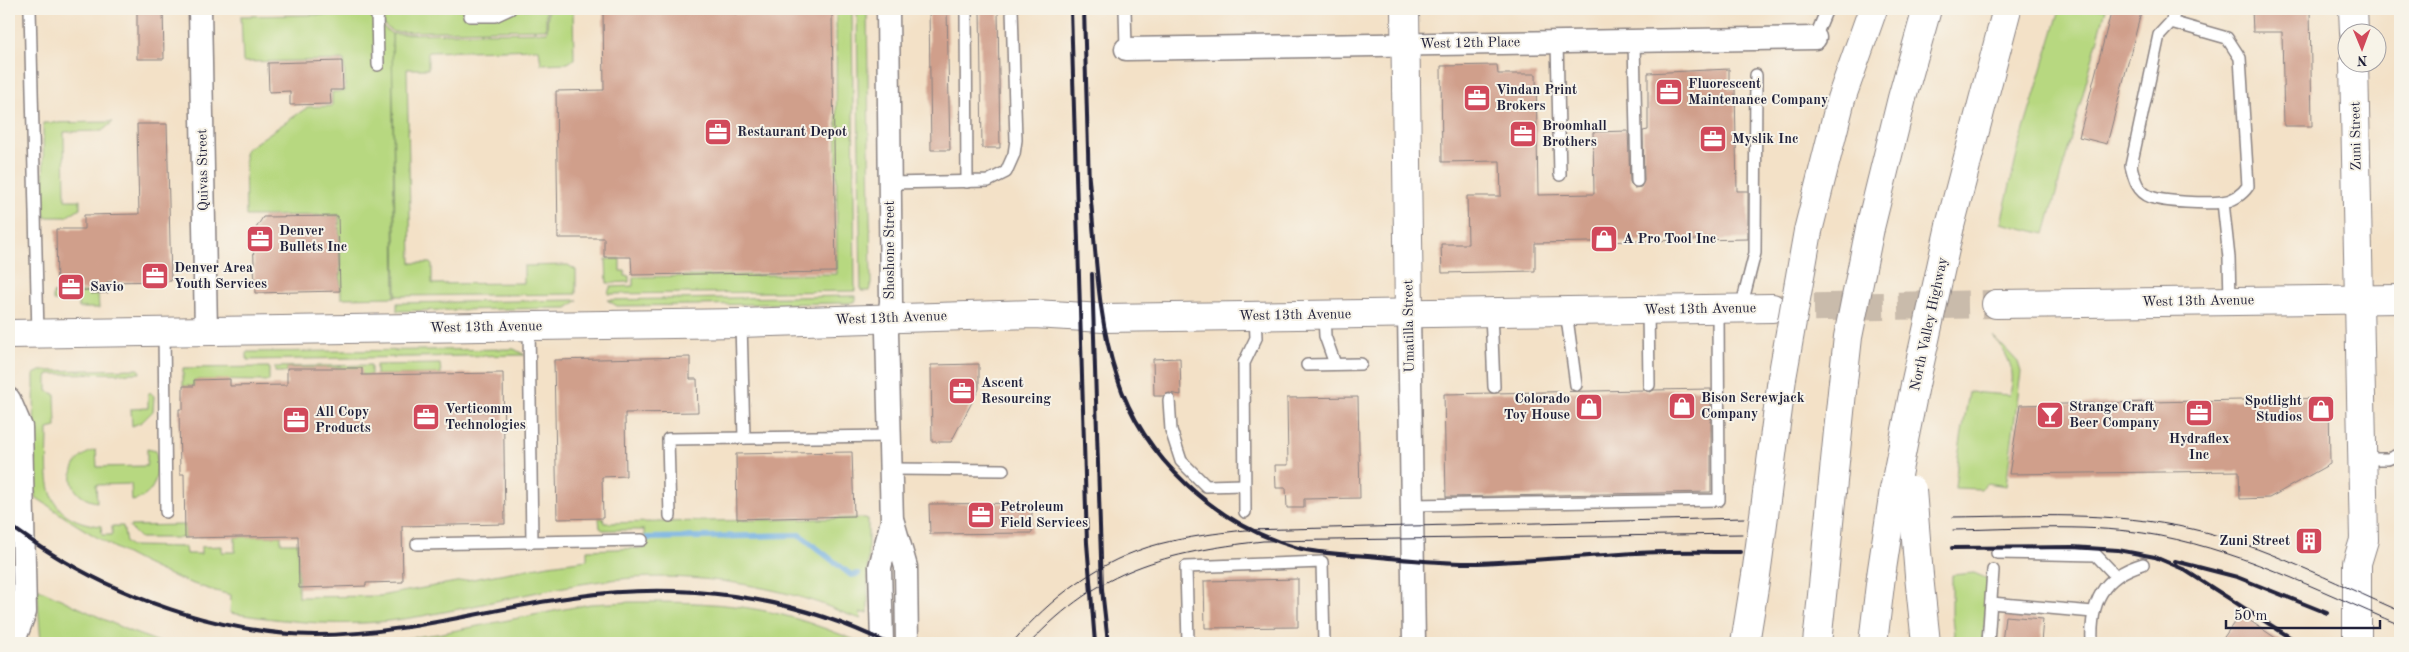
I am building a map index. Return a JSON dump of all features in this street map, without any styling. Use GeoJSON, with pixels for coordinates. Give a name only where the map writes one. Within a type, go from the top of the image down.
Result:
{"type":"FeatureCollection","features":[{"type":"Feature","properties":{"kind":"main road","name":"Umatilla Street"},"geometry":{"type":"LineString","coordinates":[[1405,9],[1409,313]]}},
{"type":"Feature","properties":{"kind":"main road"},"geometry":{"type":"LineString","coordinates":[[1745,643],[1756,576],[1782,378],[1808,230],[1841,99],[1873,9]]}},
{"type":"Feature","properties":{"kind":"main road"},"geometry":{"type":"LineString","coordinates":[[1817,643],[1848,338],[1870,228],[1902,98],[1927,9]]}},
{"type":"Feature","properties":{"kind":"main road","name":"North Valley Highway"},"geometry":{"type":"LineString","coordinates":[[1873,643],[1881,576],[1903,490],[1915,385],[1950,226],[2007,9]]}},
{"type":"Feature","properties":{"kind":"main road"},"geometry":{"type":"LineString","coordinates":[[2354,9],[2354,22]]}},
{"type":"Feature","properties":{"kind":"main road","name":"Zuni Street"},"geometry":{"type":"LineString","coordinates":[[2354,72],[2364,540],[2357,563],[2357,643]]}},
{"type":"Feature","properties":{"kind":"main road","name":"West 13th Avenue"},"geometry":{"type":"LineString","coordinates":[[1996,304],[2400,298]]}},
{"type":"Feature","properties":{"kind":"main road","name":"West 13th Avenue"},"geometry":{"type":"LineString","coordinates":[[9,334],[741,323],[1034,314],[1103,318],[1772,308]]}},
{"type":"Feature","properties":{"kind":"main road"},"geometry":{"type":"LineString","coordinates":[[1903,490],[1926,643]]}},
{"type":"Feature","properties":{"kind":"main road","name":"Zuni Street"},"geometry":{"type":"LineString","coordinates":[[2364,540],[2375,563],[2375,643]]}},
{"type":"Feature","properties":{"kind":"main road"},"geometry":{"type":"LineString","coordinates":[[1912,643],[1915,576]]}},
{"type":"Feature","properties":{"kind":"street","name":"Quivas Street"},"geometry":{"type":"LineString","coordinates":[[200,9],[206,331]]}},
{"type":"Feature","properties":{"kind":"street","name":"Shoshone Street"},"geometry":{"type":"LineString","coordinates":[[882,643],[880,567],[892,521],[887,333],[891,302],[888,9]]}},
{"type":"Feature","properties":{"kind":"street","name":"West 12th Place"},"geometry":{"type":"LineString","coordinates":[[1126,49],[1815,38]]}},
{"type":"Feature","properties":{"kind":"street","name":"Umatilla Street"},"geometry":{"type":"LineString","coordinates":[[1409,313],[1414,643]]}},
{"type":"Feature","properties":{"kind":"street"},"geometry":{"type":"LineString","coordinates":[[9,400],[21,427],[25,612],[12,643]]}},
{"type":"Feature","properties":{"kind":"street","name":"Shoshone Street"},"geometry":{"type":"LineString","coordinates":[[892,521],[906,567],[907,643]]}},
{"type":"Feature","properties":{"kind":"street"},"geometry":{"type":"LineString","coordinates":[[9,637],[12,643]]}},
{"type":"Feature","properties":{"kind":"lane"},"geometry":{"type":"LineString","coordinates":[[30,9],[38,334]]}},
{"type":"Feature","properties":{"kind":"lane"},"geometry":{"type":"LineString","coordinates":[[377,9],[378,65]]}},
{"type":"Feature","properties":{"kind":"lane"},"geometry":{"type":"LineString","coordinates":[[470,16],[495,16],[510,9]]}},
{"type":"Feature","properties":{"kind":"lane"},"geometry":{"type":"LineString","coordinates":[[966,9],[967,182]]}},
{"type":"Feature","properties":{"kind":"lane"},"geometry":{"type":"LineString","coordinates":[[890,183],[988,182],[1006,172],[1014,154],[1016,140],[1012,9]]}},
{"type":"Feature","properties":{"kind":"lane"},"geometry":{"type":"LineString","coordinates":[[1125,9],[1126,49]]}},
{"type":"Feature","properties":{"kind":"lane"},"geometry":{"type":"LineString","coordinates":[[1815,38],[1827,9]]}},
{"type":"Feature","properties":{"kind":"lane"},"geometry":{"type":"LineString","coordinates":[[2171,22],[2227,38],[2240,58],[2248,186],[2242,194],[2223,202],[2184,202],[2150,197],[2136,186],[2131,166],[2159,35],[2171,22],[2176,9]]}},
{"type":"Feature","properties":{"kind":"lane"},"geometry":{"type":"LineString","coordinates":[[1634,41],[1637,181]]}},
{"type":"Feature","properties":{"kind":"lane"},"geometry":{"type":"LineString","coordinates":[[1557,42],[1560,175]]}},
{"type":"Feature","properties":{"kind":"lane"},"geometry":{"type":"LineString","coordinates":[[1412,505],[1719,500],[1729,309],[1756,253],[1756,76]]}},
{"type":"Feature","properties":{"kind":"lane"},"geometry":{"type":"LineString","coordinates":[[2223,202],[2229,258],[2230,301]]}},
{"type":"Feature","properties":{"kind":"lane"},"geometry":{"type":"LineString","coordinates":[[1648,310],[1649,385]]}},
{"type":"Feature","properties":{"kind":"lane"},"geometry":{"type":"LineString","coordinates":[[1566,311],[1567,332],[1576,386]]}},
{"type":"Feature","properties":{"kind":"lane"},"geometry":{"type":"LineString","coordinates":[[1491,312],[1494,387]]}},
{"type":"Feature","properties":{"kind":"lane"},"geometry":{"type":"LineString","coordinates":[[1245,512],[1244,363],[1256,338],[1255,315]]}},
{"type":"Feature","properties":{"kind":"lane"},"geometry":{"type":"LineString","coordinates":[[1324,315],[1325,336],[1335,364]]}},
{"type":"Feature","properties":{"kind":"lane"},"geometry":{"type":"LineString","coordinates":[[741,323],[744,438]]}},
{"type":"Feature","properties":{"kind":"lane"},"geometry":{"type":"LineString","coordinates":[[529,326],[532,542]]}},
{"type":"Feature","properties":{"kind":"lane"},"geometry":{"type":"LineString","coordinates":[[164,332],[166,512]]}},
{"type":"Feature","properties":{"kind":"lane"},"geometry":{"type":"LineString","coordinates":[[1307,365],[1361,364]]}},
{"type":"Feature","properties":{"kind":"lane"},"geometry":{"type":"LineString","coordinates":[[1169,400],[1170,430],[1181,461],[1206,486],[1244,485]]}},
{"type":"Feature","properties":{"kind":"lane"},"geometry":{"type":"LineString","coordinates":[[670,516],[668,440],[891,436]]}},
{"type":"Feature","properties":{"kind":"lane"},"geometry":{"type":"LineString","coordinates":[[2362,459],[2388,459],[2400,454]]}},
{"type":"Feature","properties":{"kind":"lane"},"geometry":{"type":"LineString","coordinates":[[892,469],[1004,470]]}},
{"type":"Feature","properties":{"kind":"lane"},"geometry":{"type":"LineString","coordinates":[[417,544],[642,540]]}},
{"type":"Feature","properties":{"kind":"lane"},"geometry":{"type":"LineString","coordinates":[[1997,553],[2096,555],[2116,576]]}},
{"type":"Feature","properties":{"kind":"lane"},"geometry":{"type":"LineString","coordinates":[[1188,643],[1186,567],[1322,562],[1324,643]]}},
{"type":"Feature","properties":{"kind":"lane"},"geometry":{"type":"LineString","coordinates":[[2092,643],[2093,612],[2102,592],[2116,576],[2143,564]]}},
{"type":"Feature","properties":{"kind":"lane"},"geometry":{"type":"LineString","coordinates":[[1988,643],[1993,570]]}},
{"type":"Feature","properties":{"kind":"lane"},"geometry":{"type":"LineString","coordinates":[[1991,603],[2093,612]]}},
{"type":"Feature","properties":{"kind":"green space"},"geometry":{"type":"Polygon","coordinates":[[[384,9],[546,9],[546,29],[393,32],[384,25],[384,9]]]}},
{"type":"Feature","properties":{"kind":"green space"},"geometry":{"type":"Polygon","coordinates":[[[548,9],[573,9],[574,59],[568,63],[541,64],[539,49],[428,52],[428,69],[407,69],[411,263],[430,263],[432,265],[432,284],[524,283],[524,266],[568,265],[576,270],[576,294],[396,296],[392,34],[547,32],[548,9]]]}},
{"type":"Feature","properties":{"kind":"green space"},"geometry":{"type":"Polygon","coordinates":[[[836,9],[852,9],[855,291],[608,294],[610,287],[633,286],[633,277],[837,274],[836,9]]]}},
{"type":"Feature","properties":{"kind":"green space"},"geometry":{"type":"Polygon","coordinates":[[[857,9],[867,9],[871,283],[869,291],[861,291],[857,9]]]}},
{"type":"Feature","properties":{"kind":"green space"},"geometry":{"type":"Polygon","coordinates":[[[2060,9],[2106,9],[2045,234],[2001,223],[2019,146],[2060,9]]]}},
{"type":"Feature","properties":{"kind":"green space"},"geometry":{"type":"Polygon","coordinates":[[[366,14],[392,34],[395,297],[341,298],[339,215],[246,216],[245,150],[308,107],[332,106],[332,92],[345,91],[344,60],[243,62],[241,16],[366,14]]]}},
{"type":"Feature","properties":{"kind":"green space"},"geometry":{"type":"Polygon","coordinates":[[[113,122],[102,131],[64,132],[65,200],[80,200],[80,208],[66,217],[44,217],[43,123],[113,122]]]}},
{"type":"Feature","properties":{"kind":"green space"},"geometry":{"type":"Polygon","coordinates":[[[606,259],[620,259],[620,271],[625,271],[625,276],[629,276],[629,282],[607,283],[606,259]]]}},
{"type":"Feature","properties":{"kind":"green space"},"geometry":{"type":"Polygon","coordinates":[[[89,292],[90,294],[98,294],[99,308],[79,308],[78,301],[53,301],[53,293],[89,292]]]}},
{"type":"Feature","properties":{"kind":"green space"},"geometry":{"type":"Polygon","coordinates":[[[856,296],[856,301],[849,303],[617,306],[607,300],[856,296]]]}},
{"type":"Feature","properties":{"kind":"green space"},"geometry":{"type":"Polygon","coordinates":[[[578,300],[567,308],[397,311],[397,303],[578,300]]]}},
{"type":"Feature","properties":{"kind":"green space"},"geometry":{"type":"Polygon","coordinates":[[[1993,336],[2018,362],[2021,372],[2006,486],[1987,483],[1981,489],[1955,488],[1958,456],[1969,392],[2009,395],[2012,378],[2010,363],[2003,349],[1993,336]]]}},
{"type":"Feature","properties":{"kind":"green space"},"geometry":{"type":"Polygon","coordinates":[[[514,349],[525,355],[247,360],[247,352],[514,349]]]}},
{"type":"Feature","properties":{"kind":"green space"},"geometry":{"type":"Polygon","coordinates":[[[440,364],[441,374],[376,375],[376,365],[440,364]]]}},
{"type":"Feature","properties":{"kind":"green space"},"geometry":{"type":"Polygon","coordinates":[[[371,365],[371,375],[362,375],[361,368],[287,368],[287,372],[275,372],[275,367],[371,365]]]}},
{"type":"Feature","properties":{"kind":"green space"},"geometry":{"type":"Polygon","coordinates":[[[269,367],[269,381],[194,380],[194,386],[183,386],[183,368],[269,367]]]}},
{"type":"Feature","properties":{"kind":"green space"},"geometry":{"type":"Polygon","coordinates":[[[139,369],[140,373],[49,374],[47,377],[47,391],[55,394],[56,427],[48,429],[48,478],[51,492],[57,505],[66,514],[81,522],[101,526],[102,535],[112,535],[112,526],[123,526],[126,542],[131,546],[185,547],[186,554],[201,554],[201,547],[222,546],[222,552],[235,552],[235,537],[281,536],[281,543],[298,543],[298,597],[380,596],[549,565],[587,560],[587,550],[645,548],[644,530],[603,530],[600,528],[599,518],[603,518],[604,523],[865,518],[868,519],[868,613],[860,613],[861,619],[822,604],[764,588],[705,579],[665,577],[595,582],[423,616],[368,623],[309,622],[230,613],[231,595],[190,583],[151,567],[72,522],[35,497],[34,374],[40,371],[139,369]]]}},
{"type":"Feature","properties":{"kind":"green space"},"geometry":{"type":"Polygon","coordinates":[[[150,392],[154,396],[153,411],[142,422],[132,426],[131,409],[148,408],[148,394],[150,392]]]}},
{"type":"Feature","properties":{"kind":"green space"},"geometry":{"type":"Polygon","coordinates":[[[147,449],[156,451],[156,475],[151,489],[140,499],[132,501],[131,484],[96,485],[97,502],[86,499],[78,493],[73,485],[73,469],[85,454],[96,450],[97,467],[147,466],[147,449]]]}},
{"type":"Feature","properties":{"kind":"green space"},"geometry":{"type":"Polygon","coordinates":[[[185,525],[185,538],[140,538],[130,528],[130,526],[185,525]]]}},
{"type":"Feature","properties":{"kind":"green space"},"geometry":{"type":"Polygon","coordinates":[[[1974,573],[1988,579],[1983,643],[1955,643],[1952,617],[1952,575],[1974,573]]]}},
{"type":"Feature","properties":{"kind":"green space"},"geometry":{"type":"Polygon","coordinates":[[[37,588],[129,631],[162,643],[41,643],[37,588]]]}},
{"type":"Feature","properties":{"kind":"green space"},"geometry":{"type":"Polygon","coordinates":[[[631,602],[691,603],[751,608],[799,620],[863,643],[374,643],[437,634],[590,604],[631,602]]]}},
{"type":"Feature","properties":{"kind":"building"},"geometry":{"type":"Polygon","coordinates":[[[137,9],[163,9],[164,59],[137,59],[137,9]]]}},
{"type":"Feature","properties":{"kind":"building"},"geometry":{"type":"Polygon","coordinates":[[[603,9],[735,9],[735,14],[832,13],[836,272],[632,275],[631,257],[604,257],[604,238],[558,238],[556,91],[604,90],[603,9]]]}},
{"type":"Feature","properties":{"kind":"building"},"geometry":{"type":"Polygon","coordinates":[[[929,9],[947,9],[950,150],[931,150],[929,9]]]}},
{"type":"Feature","properties":{"kind":"building"},"geometry":{"type":"Polygon","coordinates":[[[980,9],[998,9],[1000,148],[982,148],[980,9]]]}},
{"type":"Feature","properties":{"kind":"building"},"geometry":{"type":"Polygon","coordinates":[[[2112,9],[2142,9],[2107,144],[2079,137],[2112,9]]]}},
{"type":"Feature","properties":{"kind":"building"},"geometry":{"type":"Polygon","coordinates":[[[2252,9],[2310,9],[2312,126],[2284,126],[2282,32],[2253,32],[2252,9]]]}},
{"type":"Feature","properties":{"kind":"building"},"geometry":{"type":"Polygon","coordinates":[[[342,61],[343,90],[330,90],[331,104],[290,105],[290,91],[269,92],[268,63],[342,61]]]}},
{"type":"Feature","properties":{"kind":"building"},"geometry":{"type":"Polygon","coordinates":[[[1497,65],[1498,74],[1536,74],[1538,195],[1594,194],[1593,132],[1628,131],[1630,182],[1634,188],[1641,187],[1644,181],[1643,131],[1648,130],[1648,73],[1729,69],[1729,89],[1735,89],[1737,191],[1748,191],[1748,239],[1535,243],[1535,271],[1442,273],[1441,244],[1468,244],[1467,196],[1501,196],[1500,161],[1442,162],[1441,66],[1497,65]]]}},
{"type":"Feature","properties":{"kind":"building"},"geometry":{"type":"Polygon","coordinates":[[[137,124],[167,124],[171,281],[107,282],[108,293],[91,294],[91,290],[57,291],[56,229],[84,229],[84,215],[139,214],[137,124]]]}},
{"type":"Feature","properties":{"kind":"building"},"geometry":{"type":"Polygon","coordinates":[[[338,216],[340,291],[255,293],[253,233],[263,217],[338,216]]]}},
{"type":"Feature","properties":{"kind":"building"},"geometry":{"type":"Polygon","coordinates":[[[690,357],[690,379],[697,379],[698,412],[625,413],[626,476],[602,477],[603,518],[557,519],[554,360],[690,357]]]}},
{"type":"Feature","properties":{"kind":"building"},"geometry":{"type":"Polygon","coordinates":[[[1180,358],[1181,395],[1169,393],[1163,396],[1154,396],[1153,359],[1180,358]]]}},
{"type":"Feature","properties":{"kind":"building"},"geometry":{"type":"Polygon","coordinates":[[[979,364],[979,389],[951,442],[932,442],[931,365],[979,364]]]}},
{"type":"Feature","properties":{"kind":"building"},"geometry":{"type":"Polygon","coordinates":[[[287,368],[362,368],[362,375],[503,373],[505,524],[402,526],[403,582],[366,583],[366,586],[299,588],[298,536],[185,538],[184,474],[180,474],[179,409],[183,409],[183,386],[194,386],[194,380],[230,379],[230,386],[287,385],[287,368]]]}},
{"type":"Feature","properties":{"kind":"building"},"geometry":{"type":"Polygon","coordinates":[[[1711,389],[1711,492],[1446,497],[1444,394],[1644,390],[1650,392],[1654,390],[1711,389]]]}},
{"type":"Feature","properties":{"kind":"building"},"geometry":{"type":"Polygon","coordinates":[[[1358,397],[1360,498],[1304,499],[1304,508],[1287,508],[1286,488],[1276,488],[1275,465],[1288,465],[1287,398],[1358,397]]]}},
{"type":"Feature","properties":{"kind":"building"},"geometry":{"type":"Polygon","coordinates":[[[2329,398],[2330,464],[2269,498],[2240,499],[2239,471],[2009,474],[2020,405],[2329,398]]]}},
{"type":"Feature","properties":{"kind":"building"},"geometry":{"type":"Polygon","coordinates":[[[852,452],[854,516],[737,519],[736,454],[852,452]]]}},
{"type":"Feature","properties":{"kind":"building"},"geometry":{"type":"Polygon","coordinates":[[[1032,503],[1032,533],[930,534],[929,504],[1032,503]]]}},
{"type":"Feature","properties":{"kind":"building"},"geometry":{"type":"Polygon","coordinates":[[[1298,579],[1298,627],[1205,628],[1204,581],[1298,579]]]}},
{"type":"Feature","properties":{"kind":"building"},"geometry":{"type":"Polygon","coordinates":[[[2240,614],[2283,643],[2220,643],[2240,614]]]}},
{"type":"Feature","properties":{"kind":"building"},"geometry":{"type":"Polygon","coordinates":[[[2005,616],[2043,619],[2041,643],[2002,643],[2005,616]]]}},
{"type":"Feature","properties":{"kind":"waterway"},"geometry":{"type":"LineString","coordinates":[[647,538],[800,535],[851,575],[858,574]]}},
{"type":"Feature","properties":{"kind":"tunnel"},"geometry":{"type":"LineString","coordinates":[[1772,308],[1996,304]]}},
{"type":"Feature","properties":{"kind":"tram line"},"geometry":{"type":"LineString","coordinates":[[1953,517],[2103,517],[2133,519],[2192,529],[2271,554],[2400,611]]}},
{"type":"Feature","properties":{"kind":"tram line"},"geometry":{"type":"LineString","coordinates":[[1012,643],[1027,626],[1060,596],[1097,570],[1117,559],[1138,551],[1191,537],[1246,530],[1744,518]]}},
{"type":"Feature","properties":{"kind":"tram line"},"geometry":{"type":"LineString","coordinates":[[1953,530],[2096,529],[2120,530],[2177,539],[2210,548],[2274,571],[2400,625]]}},
{"type":"Feature","properties":{"kind":"tram line"},"geometry":{"type":"LineString","coordinates":[[1030,643],[1082,597],[1109,581],[1136,568],[1195,551],[1263,541],[1742,534]]}},
{"type":"Feature","properties":{"kind":"railway"},"geometry":{"type":"LineString","coordinates":[[1071,9],[1087,543],[1095,643]]}},
{"type":"Feature","properties":{"kind":"railway"},"geometry":{"type":"LineString","coordinates":[[1084,9],[1089,186]]}},
{"type":"Feature","properties":{"kind":"railway"},"geometry":{"type":"LineString","coordinates":[[1089,180],[1098,280],[1105,329],[1117,377],[1129,407],[1145,435],[1164,461],[1186,484],[1212,505],[1239,523],[1268,537],[1308,550],[1441,562],[1498,562],[1649,552],[1740,552]]}},
{"type":"Feature","properties":{"kind":"railway"},"geometry":{"type":"LineString","coordinates":[[1092,274],[1102,589],[1108,643]]}},
{"type":"Feature","properties":{"kind":"railway"},"geometry":{"type":"LineString","coordinates":[[9,525],[55,556],[121,590],[184,614],[249,629],[315,635],[381,631],[573,597],[613,592],[654,591],[734,596],[773,603],[812,613],[887,643]]}},
{"type":"Feature","properties":{"kind":"railway"},"geometry":{"type":"LineString","coordinates":[[1952,548],[2072,547],[2118,550],[2155,557],[2183,569],[2299,643]]}},
{"type":"Feature","properties":{"kind":"railway"},"geometry":{"type":"LineString","coordinates":[[2175,561],[2237,577],[2327,613]]}},
{"type":"Feature","properties":{"kind":"place","name":"Fluorescent Maintenance Company"},"geometry":{"type":"Point","coordinates":[1669,92]}},
{"type":"Feature","properties":{"kind":"place","name":"Vindan Print Brokers"},"geometry":{"type":"Point","coordinates":[1477,98]}},
{"type":"Feature","properties":{"kind":"place","name":"Restaurant Depot"},"geometry":{"type":"Point","coordinates":[718,132]}},
{"type":"Feature","properties":{"kind":"place","name":"Broomhall Brothers"},"geometry":{"type":"Point","coordinates":[1523,134]}},
{"type":"Feature","properties":{"kind":"place","name":"Myslik Inc"},"geometry":{"type":"Point","coordinates":[1713,139]}},
{"type":"Feature","properties":{"kind":"place","name":"Denver Bullets Inc"},"geometry":{"type":"Point","coordinates":[260,239]}},
{"type":"Feature","properties":{"kind":"place","name":"A Pro Tool Inc"},"geometry":{"type":"Point","coordinates":[1604,239]}},
{"type":"Feature","properties":{"kind":"place","name":"Denver Area Youth Services"},"geometry":{"type":"Point","coordinates":[155,276]}},
{"type":"Feature","properties":{"kind":"place","name":"Savio"},"geometry":{"type":"Point","coordinates":[71,287]}},
{"type":"Feature","properties":{"kind":"place","name":"Ascent Resourcing"},"geometry":{"type":"Point","coordinates":[962,391]}},
{"type":"Feature","properties":{"kind":"place","name":"Bison Screwjack Company"},"geometry":{"type":"Point","coordinates":[1682,406]}},
{"type":"Feature","properties":{"kind":"place","name":"Colorado Toy House"},"geometry":{"type":"Point","coordinates":[1589,407]}},
{"type":"Feature","properties":{"kind":"place","name":"Spotlight Studios"},"geometry":{"type":"Point","coordinates":[2321,409]}},
{"type":"Feature","properties":{"kind":"place","name":"Hydraflex Inc"},"geometry":{"type":"Point","coordinates":[2199,413]}},
{"type":"Feature","properties":{"kind":"place","name":"Strange Craft Beer Company"},"geometry":{"type":"Point","coordinates":[2050,415]}},
{"type":"Feature","properties":{"kind":"place","name":"Verticomm Technologies"},"geometry":{"type":"Point","coordinates":[426,417]}},
{"type":"Feature","properties":{"kind":"place","name":"All Copy Products"},"geometry":{"type":"Point","coordinates":[296,420]}},
{"type":"Feature","properties":{"kind":"place","name":"Petroleum Field Services"},"geometry":{"type":"Point","coordinates":[981,515]}},
{"type":"Feature","properties":{"kind":"place","name":"Zuni Street"},"geometry":{"type":"Point","coordinates":[2309,541]}}]}
